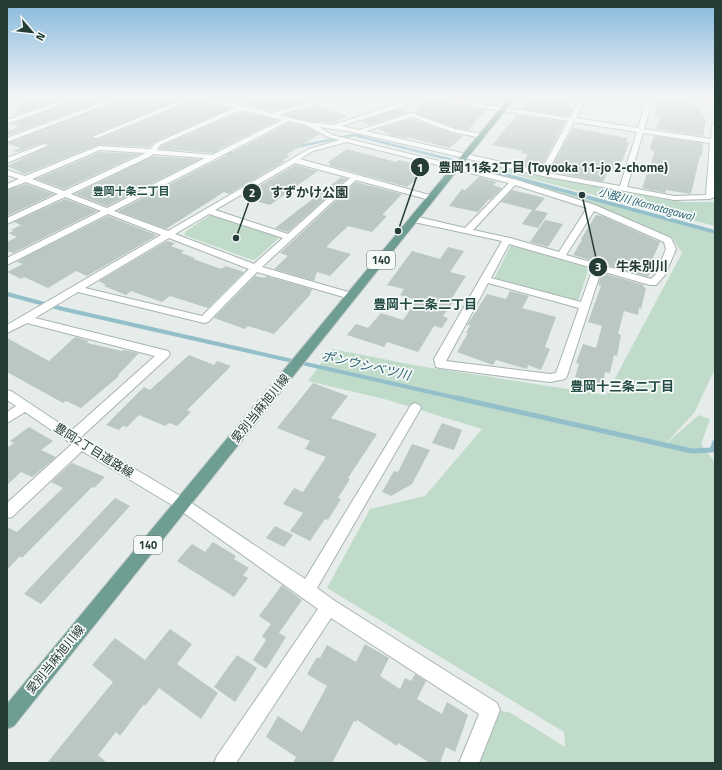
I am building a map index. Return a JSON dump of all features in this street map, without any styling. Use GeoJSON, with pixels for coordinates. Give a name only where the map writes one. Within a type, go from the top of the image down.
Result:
{"type":"FeatureCollection","features":[{"type":"Feature","properties":{"kind":"main road","name":"愛別当麻旭川線"},"geometry":{"type":"LineString","coordinates":[[7,719],[484,133]]}},
{"type":"Feature","properties":{"kind":"street"},"geometry":{"type":"LineString","coordinates":[[7,140],[26,133]]}},
{"type":"Feature","properties":{"kind":"street"},"geometry":{"type":"LineString","coordinates":[[95,138],[107,133]]}},
{"type":"Feature","properties":{"kind":"street"},"geometry":{"type":"LineString","coordinates":[[7,221],[147,156],[158,144],[183,133]]}},
{"type":"Feature","properties":{"kind":"street"},"geometry":{"type":"LineString","coordinates":[[7,262],[263,133]]}},
{"type":"Feature","properties":{"kind":"street"},"geometry":{"type":"LineString","coordinates":[[324,133],[343,140],[457,166],[514,182],[592,207],[668,240],[671,249],[660,275],[653,283],[507,240],[414,219]]}},
{"type":"Feature","properties":{"kind":"street"},"geometry":{"type":"LineString","coordinates":[[365,133],[464,158],[542,174],[674,198],[710,197],[714,142],[659,133]]}},
{"type":"Feature","properties":{"kind":"street"},"geometry":{"type":"LineString","coordinates":[[465,133],[482,136]]}},
{"type":"Feature","properties":{"kind":"street"},"geometry":{"type":"LineString","coordinates":[[542,174],[565,133]]}},
{"type":"Feature","properties":{"kind":"street"},"geometry":{"type":"LineString","coordinates":[[623,189],[640,133]]}},
{"type":"Feature","properties":{"kind":"street"},"geometry":{"type":"LineString","coordinates":[[7,330],[311,150],[343,140]]}},
{"type":"Feature","properties":{"kind":"street"},"geometry":{"type":"LineString","coordinates":[[7,161],[46,145]]}},
{"type":"Feature","properties":{"kind":"street"},"geometry":{"type":"LineString","coordinates":[[7,187],[99,148],[217,156]]}},
{"type":"Feature","properties":{"kind":"street"},"geometry":{"type":"LineString","coordinates":[[294,160],[430,198]]}},
{"type":"Feature","properties":{"kind":"street"},"geometry":{"type":"LineString","coordinates":[[7,172],[63,195],[255,268],[351,296]]}},
{"type":"Feature","properties":{"kind":"street"},"geometry":{"type":"LineString","coordinates":[[77,289],[204,320],[255,268],[355,177]]}},
{"type":"Feature","properties":{"kind":"street"},"geometry":{"type":"LineString","coordinates":[[467,231],[514,182]]}},
{"type":"Feature","properties":{"kind":"street"},"geometry":{"type":"LineString","coordinates":[[561,256],[592,207]]}},
{"type":"Feature","properties":{"kind":"street"},"geometry":{"type":"LineString","coordinates":[[208,211],[289,238]]}},
{"type":"Feature","properties":{"kind":"street"},"geometry":{"type":"LineString","coordinates":[[507,240],[440,359],[440,364],[550,378],[561,376],[598,267]]}},
{"type":"Feature","properties":{"kind":"street"},"geometry":{"type":"LineString","coordinates":[[485,279],[585,306]]}},
{"type":"Feature","properties":{"kind":"street"},"geometry":{"type":"LineString","coordinates":[[7,512],[164,354],[26,319]]}},
{"type":"Feature","properties":{"kind":"street","name":"豊岡2丁目道路線"},"geometry":{"type":"LineString","coordinates":[[7,394],[77,440],[182,504],[307,590],[329,607],[490,710],[469,763]]}},
{"type":"Feature","properties":{"kind":"street"},"geometry":{"type":"LineString","coordinates":[[7,418],[25,406]]}},
{"type":"Feature","properties":{"kind":"street"},"geometry":{"type":"LineString","coordinates":[[307,590],[415,408]]}},
{"type":"Feature","properties":{"kind":"street"},"geometry":{"type":"LineString","coordinates":[[224,763],[329,607]]}},
{"type":"Feature","properties":{"kind":"green space"},"geometry":{"type":"Polygon","coordinates":[[[480,163],[661,199],[683,202],[715,202],[715,226],[478,165],[480,163]]]}},
{"type":"Feature","properties":{"kind":"green space"},"geometry":{"type":"Polygon","coordinates":[[[475,167],[715,234],[715,369],[694,413],[662,447],[699,415],[710,419],[701,444],[715,461],[715,763],[469,763],[490,710],[509,712],[565,747],[564,732],[327,588],[370,509],[425,496],[482,429],[388,400],[308,381],[332,349],[419,366],[606,395],[682,253],[672,237],[611,212],[474,169],[475,167]]]}},
{"type":"Feature","properties":{"kind":"green space"},"geometry":{"type":"Polygon","coordinates":[[[209,216],[277,237],[278,239],[256,259],[252,260],[184,235],[186,231],[209,216]]]}},
{"type":"Feature","properties":{"kind":"green space"},"geometry":{"type":"Polygon","coordinates":[[[511,245],[589,268],[578,301],[494,279],[511,245]]]}},
{"type":"Feature","properties":{"kind":"water"},"geometry":{"type":"Polygon","coordinates":[[[443,156],[715,230],[715,234],[441,159],[443,156]]]}},
{"type":"Feature","properties":{"kind":"building"},"geometry":{"type":"Polygon","coordinates":[[[7,133],[15,133],[7,136],[7,133]]]}},
{"type":"Feature","properties":{"kind":"building"},"geometry":{"type":"Polygon","coordinates":[[[33,133],[98,133],[91,136],[91,138],[98,139],[113,133],[175,133],[155,142],[149,147],[98,145],[25,174],[7,166],[50,145],[43,143],[17,152],[13,151],[21,148],[7,143],[33,133]]]}},
{"type":"Feature","properties":{"kind":"building"},"geometry":{"type":"Polygon","coordinates":[[[192,133],[252,133],[212,153],[160,149],[161,146],[192,133]]]}},
{"type":"Feature","properties":{"kind":"building"},"geometry":{"type":"Polygon","coordinates":[[[270,133],[320,134],[286,155],[290,156],[282,161],[285,161],[229,194],[224,192],[166,229],[118,211],[270,133]]]}},
{"type":"Feature","properties":{"kind":"building"},"geometry":{"type":"Polygon","coordinates":[[[386,133],[451,133],[463,136],[450,148],[406,137],[408,139],[386,133]]]}},
{"type":"Feature","properties":{"kind":"building"},"geometry":{"type":"Polygon","coordinates":[[[502,133],[559,133],[541,168],[537,169],[522,165],[528,154],[521,153],[523,151],[492,145],[502,133]]]}},
{"type":"Feature","properties":{"kind":"building"},"geometry":{"type":"Polygon","coordinates":[[[570,133],[600,133],[628,138],[626,142],[629,142],[622,162],[616,161],[613,170],[609,169],[603,182],[562,174],[563,172],[550,170],[570,133]]]}},
{"type":"Feature","properties":{"kind":"building"},"geometry":{"type":"Polygon","coordinates":[[[682,133],[704,133],[703,136],[682,133]]]}},
{"type":"Feature","properties":{"kind":"building"},"geometry":{"type":"Polygon","coordinates":[[[654,136],[703,143],[702,156],[700,155],[691,194],[666,190],[665,193],[642,188],[654,154],[654,151],[650,150],[650,147],[654,136]]]}},
{"type":"Feature","properties":{"kind":"building"},"geometry":{"type":"Polygon","coordinates":[[[347,149],[396,162],[399,160],[430,168],[407,187],[331,166],[328,162],[347,149]]]}},
{"type":"Feature","properties":{"kind":"building"},"geometry":{"type":"Polygon","coordinates":[[[100,152],[140,154],[64,189],[36,179],[100,152]]]}},
{"type":"Feature","properties":{"kind":"building"},"geometry":{"type":"Polygon","coordinates":[[[153,156],[200,159],[107,206],[75,194],[153,156]]]}},
{"type":"Feature","properties":{"kind":"building"},"geometry":{"type":"Polygon","coordinates":[[[295,165],[318,171],[270,205],[241,197],[295,165]]]}},
{"type":"Feature","properties":{"kind":"building"},"geometry":{"type":"Polygon","coordinates":[[[339,177],[347,179],[288,232],[275,228],[340,178],[339,177]]]}},
{"type":"Feature","properties":{"kind":"building"},"geometry":{"type":"Polygon","coordinates":[[[479,177],[497,182],[493,185],[502,188],[490,200],[489,199],[478,212],[449,206],[462,189],[465,190],[479,177]]]}},
{"type":"Feature","properties":{"kind":"building"},"geometry":{"type":"Polygon","coordinates":[[[356,182],[402,194],[382,215],[387,216],[372,232],[348,226],[326,247],[351,254],[330,276],[317,272],[314,281],[274,269],[288,256],[280,253],[356,182]]]}},
{"type":"Feature","properties":{"kind":"building"},"geometry":{"type":"Polygon","coordinates":[[[26,184],[54,194],[7,216],[7,190],[26,184]]]}},
{"type":"Feature","properties":{"kind":"building"},"geometry":{"type":"Polygon","coordinates":[[[512,190],[545,198],[535,210],[548,213],[538,228],[522,224],[532,210],[501,202],[512,190]]]}},
{"type":"Feature","properties":{"kind":"building"},"geometry":{"type":"Polygon","coordinates":[[[65,199],[97,211],[13,253],[7,251],[7,242],[17,237],[8,233],[14,231],[11,230],[21,225],[14,222],[65,199]]]}},
{"type":"Feature","properties":{"kind":"building"},"geometry":{"type":"Polygon","coordinates":[[[596,215],[602,216],[660,242],[651,263],[654,263],[648,277],[573,255],[596,215]]]}},
{"type":"Feature","properties":{"kind":"building"},"geometry":{"type":"Polygon","coordinates":[[[108,216],[156,236],[87,276],[76,271],[48,288],[24,277],[21,279],[7,272],[23,264],[17,262],[23,258],[108,216]]]}},
{"type":"Feature","properties":{"kind":"building"},"geometry":{"type":"Polygon","coordinates":[[[545,220],[563,224],[548,247],[530,242],[545,220]]]}},
{"type":"Feature","properties":{"kind":"building"},"geometry":{"type":"Polygon","coordinates":[[[167,241],[175,243],[171,246],[184,251],[181,253],[195,258],[193,259],[221,269],[226,266],[244,272],[208,308],[170,296],[162,302],[131,291],[126,295],[104,286],[106,285],[99,281],[167,241]]]}},
{"type":"Feature","properties":{"kind":"building"},"geometry":{"type":"Polygon","coordinates":[[[448,247],[464,251],[450,272],[466,276],[450,301],[453,302],[443,316],[448,318],[442,328],[434,326],[418,352],[387,342],[384,347],[347,335],[356,324],[368,328],[381,313],[403,320],[417,300],[400,295],[404,289],[387,285],[412,251],[440,259],[448,247]]]}},
{"type":"Feature","properties":{"kind":"building"},"geometry":{"type":"Polygon","coordinates":[[[602,273],[644,285],[643,287],[646,288],[638,315],[624,311],[618,334],[621,335],[617,356],[614,355],[610,373],[605,372],[603,385],[575,377],[579,364],[576,363],[583,344],[596,348],[602,326],[588,322],[601,286],[598,285],[602,273]]]}},
{"type":"Feature","properties":{"kind":"building"},"geometry":{"type":"Polygon","coordinates":[[[255,276],[265,278],[266,276],[312,289],[310,295],[274,334],[248,326],[245,329],[214,318],[255,276]]]}},
{"type":"Feature","properties":{"kind":"building"},"geometry":{"type":"Polygon","coordinates":[[[510,291],[529,296],[522,308],[556,317],[545,347],[550,349],[541,370],[528,365],[527,369],[496,360],[493,365],[457,352],[468,333],[466,333],[470,325],[467,325],[487,294],[506,299],[510,291]]]}},
{"type":"Feature","properties":{"kind":"building"},"geometry":{"type":"Polygon","coordinates":[[[75,337],[89,341],[87,343],[122,351],[124,350],[139,353],[119,374],[118,377],[81,408],[66,401],[63,403],[7,372],[7,338],[49,361],[75,337]]]}},
{"type":"Feature","properties":{"kind":"building"},"geometry":{"type":"Polygon","coordinates":[[[189,355],[214,365],[217,361],[231,366],[187,410],[191,412],[177,426],[169,423],[165,426],[139,415],[127,427],[123,426],[119,430],[106,425],[144,387],[150,390],[189,355]]]}},
{"type":"Feature","properties":{"kind":"building"},"geometry":{"type":"Polygon","coordinates":[[[313,383],[348,396],[331,418],[377,434],[348,478],[350,479],[338,498],[341,499],[328,520],[325,519],[310,541],[290,531],[303,513],[283,504],[294,488],[303,492],[326,457],[305,449],[310,441],[277,428],[313,383]]]}},
{"type":"Feature","properties":{"kind":"building"},"geometry":{"type":"Polygon","coordinates":[[[442,423],[462,430],[454,450],[432,443],[442,423]]]}},
{"type":"Feature","properties":{"kind":"building"},"geometry":{"type":"Polygon","coordinates":[[[29,427],[53,441],[41,450],[56,457],[32,477],[21,472],[7,485],[7,448],[14,443],[10,441],[29,427]]]}},
{"type":"Feature","properties":{"kind":"building"},"geometry":{"type":"Polygon","coordinates":[[[412,444],[430,450],[412,484],[391,496],[382,492],[394,471],[398,472],[412,444]]]}},
{"type":"Feature","properties":{"kind":"building"},"geometry":{"type":"Polygon","coordinates":[[[72,463],[105,477],[94,488],[92,487],[22,558],[20,556],[7,570],[7,527],[17,532],[63,488],[51,482],[72,463]]]}},
{"type":"Feature","properties":{"kind":"building"},"geometry":{"type":"Polygon","coordinates":[[[115,498],[130,506],[41,604],[24,594],[115,498]]]}},
{"type":"Feature","properties":{"kind":"building"},"geometry":{"type":"Polygon","coordinates":[[[275,526],[293,535],[284,547],[266,538],[275,526]]]}},
{"type":"Feature","properties":{"kind":"building"},"geometry":{"type":"Polygon","coordinates":[[[213,542],[236,556],[234,559],[249,568],[243,575],[248,578],[234,597],[177,561],[192,544],[205,552],[213,542]]]}},
{"type":"Feature","properties":{"kind":"building"},"geometry":{"type":"Polygon","coordinates":[[[282,585],[302,600],[279,633],[286,637],[266,669],[253,660],[266,640],[262,636],[271,624],[259,616],[282,585]]]}},
{"type":"Feature","properties":{"kind":"building"},"geometry":{"type":"Polygon","coordinates":[[[170,629],[192,644],[177,664],[218,693],[201,719],[159,688],[145,706],[144,704],[120,736],[116,732],[98,755],[107,763],[47,763],[113,682],[92,665],[115,638],[145,660],[170,629]]]}},
{"type":"Feature","properties":{"kind":"building"},"geometry":{"type":"Polygon","coordinates":[[[365,644],[389,658],[380,676],[400,689],[405,678],[411,681],[415,674],[426,681],[417,699],[442,714],[447,702],[468,715],[455,752],[446,747],[440,763],[430,763],[398,743],[397,746],[357,720],[356,722],[354,721],[332,763],[293,763],[296,757],[266,737],[278,716],[302,732],[327,686],[307,674],[317,657],[320,658],[327,645],[356,662],[365,644]]]}},
{"type":"Feature","properties":{"kind":"building"},"geometry":{"type":"Polygon","coordinates":[[[237,655],[257,668],[235,702],[214,687],[237,655]]]}},
{"type":"Feature","properties":{"kind":"waterway","name":"小股川 (Komatagawa)"},"geometry":{"type":"LineString","coordinates":[[295,147],[354,135],[448,159]]}},
{"type":"Feature","properties":{"kind":"waterway","name":"小股川 (Komatagawa)"},"geometry":{"type":"LineString","coordinates":[[7,141],[17,141]]}},
{"type":"Feature","properties":{"kind":"waterway","name":"小股川 (Komatagawa)"},"geometry":{"type":"LineString","coordinates":[[208,151],[235,154]]}},
{"type":"Feature","properties":{"kind":"waterway","name":"ポンウシベツ川"},"geometry":{"type":"LineString","coordinates":[[7,294],[63,309],[461,399]]}},
{"type":"Feature","properties":{"kind":"waterway","name":"ポンウシベツ川"},"geometry":{"type":"LineString","coordinates":[[457,398],[692,451],[712,450],[715,442]]}},
{"type":"Feature","properties":{"kind":"place","name":"牛朱別川"},"geometry":{"type":"Point","coordinates":[582,195]}},
{"type":"Feature","properties":{"kind":"place","name":"豊岡11条2丁目 (Toyooka 11-jo 2-chome)"},"geometry":{"type":"Point","coordinates":[398,231]}},
{"type":"Feature","properties":{"kind":"place","name":"すずかけ公園"},"geometry":{"type":"Point","coordinates":[236,238]}},
{"type":"Feature","properties":{"kind":"district","name":"豊岡十条二丁目"},"geometry":{"type":"Point","coordinates":[131,191]}},
{"type":"Feature","properties":{"kind":"district","name":"豊岡十二条二丁目"},"geometry":{"type":"Point","coordinates":[425,304]}},
{"type":"Feature","properties":{"kind":"district","name":"豊岡十三条二丁目"},"geometry":{"type":"Point","coordinates":[622,386]}}]}
